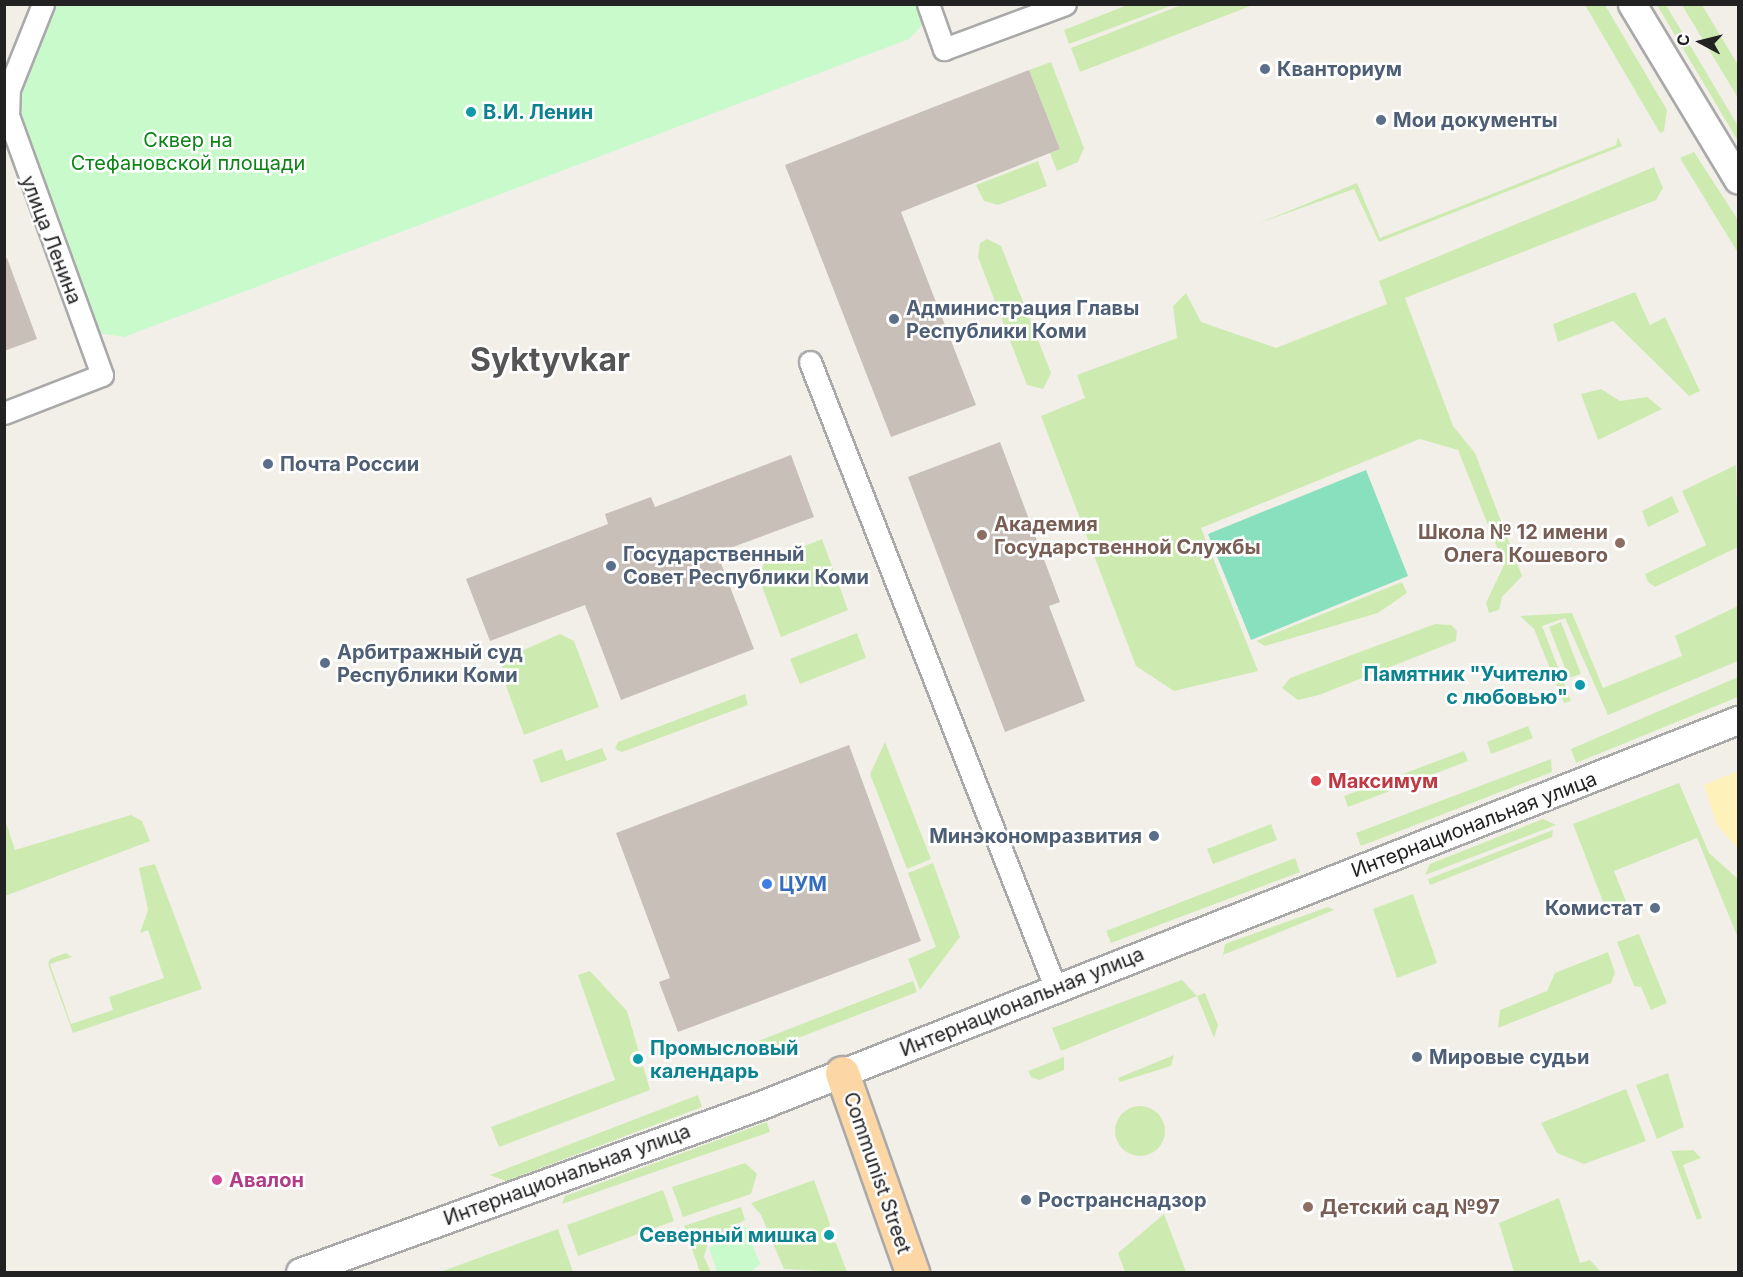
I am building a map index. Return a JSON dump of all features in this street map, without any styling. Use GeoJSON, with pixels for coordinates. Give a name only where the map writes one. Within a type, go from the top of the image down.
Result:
{"type":"FeatureCollection","features":[{"type":"Feature","properties":{"kind":"main road","name":"Сommunist Street"},"geometry":{"type":"LineString","coordinates":[[842,1073],[912,1272]]}},
{"type":"Feature","properties":{"kind":"street","name":"улица Ленина"},"geometry":{"type":"LineString","coordinates":[[4,413],[102,375],[8,116],[9,89],[43,4]]}},
{"type":"Feature","properties":{"kind":"street"},"geometry":{"type":"LineString","coordinates":[[928,4],[944,49],[1065,4]]}},
{"type":"Feature","properties":{"kind":"street"},"geometry":{"type":"LineString","coordinates":[[1632,4],[1738,180]]}},
{"type":"Feature","properties":{"kind":"street"},"geometry":{"type":"LineString","coordinates":[[810,362],[1055,987]]}},
{"type":"Feature","properties":{"kind":"street","name":"Интернациональная улица"},"geometry":{"type":"LineString","coordinates":[[300,1272],[842,1073],[1055,987],[1738,720]]}},
{"type":"Feature","properties":{"kind":"green space","name":"Сквер на Стефановской площади"},"geometry":{"type":"Polygon","coordinates":[[[918,4],[923,24],[909,39],[124,337],[99,333],[18,118],[20,94],[57,5],[918,4]]]}},
{"type":"Feature","properties":{"kind":"green space"},"geometry":{"type":"Polygon","coordinates":[[[1130,4],[1173,5],[1069,44],[1064,30],[1130,4]]]}},
{"type":"Feature","properties":{"kind":"green space"},"geometry":{"type":"Polygon","coordinates":[[[1184,4],[1253,5],[1080,72],[1071,48],[1184,4]]]}},
{"type":"Feature","properties":{"kind":"green space"},"geometry":{"type":"Polygon","coordinates":[[[1585,5],[1605,5],[1667,110],[1664,131],[1660,133],[1585,5]]]}},
{"type":"Feature","properties":{"kind":"green space"},"geometry":{"type":"Polygon","coordinates":[[[1657,5],[1666,5],[1738,126],[1738,141],[1657,5]]]}},
{"type":"Feature","properties":{"kind":"green space"},"geometry":{"type":"Polygon","coordinates":[[[1682,5],[1702,5],[1738,65],[1738,98],[1682,5]]]}},
{"type":"Feature","properties":{"kind":"green space"},"geometry":{"type":"Polygon","coordinates":[[[1051,62],[1084,148],[1078,162],[1057,171],[1050,153],[1060,149],[1029,70],[1051,62]]]}},
{"type":"Feature","properties":{"kind":"green space"},"geometry":{"type":"Polygon","coordinates":[[[1618,137],[1622,146],[1379,242],[1354,189],[1257,224],[1357,183],[1380,238],[1616,145],[1618,137]]]}},
{"type":"Feature","properties":{"kind":"green space"},"geometry":{"type":"Polygon","coordinates":[[[1694,152],[1738,220],[1738,253],[1680,158],[1694,152]]]}},
{"type":"Feature","properties":{"kind":"green space"},"geometry":{"type":"Polygon","coordinates":[[[1038,161],[1047,186],[998,205],[984,201],[976,185],[1038,161]]]}},
{"type":"Feature","properties":{"kind":"green space"},"geometry":{"type":"Polygon","coordinates":[[[1654,167],[1663,188],[1656,200],[1405,298],[1453,426],[1475,453],[1522,576],[1502,597],[1499,610],[1489,613],[1486,603],[1504,565],[1458,450],[1420,439],[1201,528],[1258,671],[1174,691],[1136,666],[1041,416],[1085,398],[1077,375],[1177,338],[1173,306],[1186,293],[1201,322],[1276,348],[1387,304],[1379,281],[1654,167]]]}},
{"type":"Feature","properties":{"kind":"green space"},"geometry":{"type":"Polygon","coordinates":[[[987,239],[1001,246],[1051,373],[1043,389],[1027,385],[978,257],[980,243],[987,239]]]}},
{"type":"Feature","properties":{"kind":"green space"},"geometry":{"type":"Polygon","coordinates":[[[1635,292],[1650,325],[1665,317],[1700,391],[1689,396],[1613,321],[1558,342],[1553,324],[1635,292]]]}},
{"type":"Feature","properties":{"kind":"green space"},"geometry":{"type":"Polygon","coordinates":[[[1601,389],[1620,401],[1647,397],[1662,409],[1598,440],[1581,394],[1601,389]]]}},
{"type":"Feature","properties":{"kind":"green space"},"geometry":{"type":"Polygon","coordinates":[[[1736,465],[1738,547],[1655,587],[1648,582],[1645,574],[1706,545],[1682,491],[1736,465]]]}},
{"type":"Feature","properties":{"kind":"green space"},"geometry":{"type":"Polygon","coordinates":[[[1366,470],[1408,576],[1251,640],[1208,534],[1366,470]]]}},
{"type":"Feature","properties":{"kind":"green space"},"geometry":{"type":"Polygon","coordinates":[[[1672,496],[1679,512],[1648,527],[1642,511],[1672,496]]]}},
{"type":"Feature","properties":{"kind":"green space"},"geometry":{"type":"Polygon","coordinates":[[[822,539],[848,610],[781,637],[758,576],[765,562],[822,539]]]}},
{"type":"Feature","properties":{"kind":"green space"},"geometry":{"type":"Polygon","coordinates":[[[1402,582],[1407,593],[1378,613],[1265,646],[1256,641],[1402,582]]]}},
{"type":"Feature","properties":{"kind":"green space"},"geometry":{"type":"Polygon","coordinates":[[[1738,606],[1738,661],[1608,715],[1565,618],[1542,626],[1571,701],[1564,703],[1534,629],[1520,616],[1572,613],[1603,688],[1682,656],[1675,636],[1738,606]]]}},
{"type":"Feature","properties":{"kind":"green space"},"geometry":{"type":"Polygon","coordinates":[[[1561,622],[1581,674],[1569,678],[1549,627],[1561,622]]]}},
{"type":"Feature","properties":{"kind":"green space"},"geometry":{"type":"Polygon","coordinates":[[[1435,624],[1451,625],[1457,631],[1456,641],[1319,695],[1298,700],[1282,688],[1290,678],[1435,624]]]}},
{"type":"Feature","properties":{"kind":"green space"},"geometry":{"type":"Polygon","coordinates":[[[857,633],[866,658],[800,684],[790,659],[857,633]]]}},
{"type":"Feature","properties":{"kind":"green space"},"geometry":{"type":"Polygon","coordinates":[[[560,634],[574,641],[599,707],[524,735],[501,672],[505,658],[560,634]]]}},
{"type":"Feature","properties":{"kind":"green space"},"geometry":{"type":"Polygon","coordinates":[[[1738,677],[1738,697],[1576,763],[1571,749],[1738,677]]]}},
{"type":"Feature","properties":{"kind":"green space"},"geometry":{"type":"Polygon","coordinates":[[[745,694],[748,705],[622,752],[615,749],[618,742],[745,694]]]}},
{"type":"Feature","properties":{"kind":"green space"},"geometry":{"type":"Polygon","coordinates":[[[1528,726],[1533,738],[1491,754],[1487,742],[1528,726]]]}},
{"type":"Feature","properties":{"kind":"green space"},"geometry":{"type":"Polygon","coordinates":[[[885,742],[931,859],[907,869],[870,774],[885,742]]]}},
{"type":"Feature","properties":{"kind":"green space"},"geometry":{"type":"Polygon","coordinates":[[[602,748],[607,760],[541,783],[533,760],[562,749],[566,761],[602,748]]]}},
{"type":"Feature","properties":{"kind":"green space"},"geometry":{"type":"Polygon","coordinates":[[[1464,751],[1468,761],[1348,807],[1344,796],[1464,751]]]}},
{"type":"Feature","properties":{"kind":"green space"},"geometry":{"type":"Polygon","coordinates":[[[1551,759],[1552,772],[1361,846],[1356,833],[1551,759]]]}},
{"type":"Feature","properties":{"kind":"green space"},"geometry":{"type":"Polygon","coordinates":[[[1679,783],[1709,853],[1738,879],[1738,938],[1697,838],[1614,871],[1627,904],[1607,912],[1573,824],[1679,783]]]}},
{"type":"Feature","properties":{"kind":"green space"},"geometry":{"type":"Polygon","coordinates":[[[131,815],[142,821],[150,841],[5,896],[5,819],[15,850],[131,815]]]}},
{"type":"Feature","properties":{"kind":"green space"},"geometry":{"type":"Polygon","coordinates":[[[1543,819],[1556,825],[1425,875],[1430,864],[1543,819]]]}},
{"type":"Feature","properties":{"kind":"green space"},"geometry":{"type":"Polygon","coordinates":[[[1271,824],[1277,840],[1213,864],[1207,849],[1271,824]]]}},
{"type":"Feature","properties":{"kind":"green space"},"geometry":{"type":"Polygon","coordinates":[[[1553,830],[1552,837],[1430,885],[1428,879],[1553,830]]]}},
{"type":"Feature","properties":{"kind":"green space"},"geometry":{"type":"Polygon","coordinates":[[[1295,858],[1300,872],[1111,943],[1106,931],[1295,858]]]}},
{"type":"Feature","properties":{"kind":"green space"},"geometry":{"type":"Polygon","coordinates":[[[933,863],[960,937],[920,990],[908,959],[936,947],[908,873],[933,863]]]}},
{"type":"Feature","properties":{"kind":"green space"},"geometry":{"type":"Polygon","coordinates":[[[155,864],[202,989],[73,1033],[48,964],[50,959],[66,953],[72,957],[50,964],[71,1024],[113,1010],[109,997],[164,978],[148,930],[140,933],[148,910],[139,868],[155,864]]]}},
{"type":"Feature","properties":{"kind":"green space"},"geometry":{"type":"Polygon","coordinates":[[[1413,894],[1437,963],[1397,978],[1373,909],[1413,894]]]}},
{"type":"Feature","properties":{"kind":"green space"},"geometry":{"type":"Polygon","coordinates":[[[1328,907],[1334,910],[1223,955],[1225,944],[1328,907]]]}},
{"type":"Feature","properties":{"kind":"green space"},"geometry":{"type":"Polygon","coordinates":[[[1639,934],[1667,1003],[1651,1010],[1641,987],[1634,986],[1617,942],[1639,934]]]}},
{"type":"Feature","properties":{"kind":"green space"},"geometry":{"type":"Polygon","coordinates":[[[1608,952],[1615,973],[1611,983],[1498,1028],[1500,1010],[1547,991],[1555,973],[1608,952]]]}},
{"type":"Feature","properties":{"kind":"green space"},"geometry":{"type":"Polygon","coordinates":[[[590,971],[627,1011],[650,1090],[499,1147],[491,1127],[615,1080],[578,975],[590,971]]]}},
{"type":"Feature","properties":{"kind":"green space"},"geometry":{"type":"Polygon","coordinates":[[[1182,980],[1197,996],[1061,1051],[1052,1028],[1182,980]]]}},
{"type":"Feature","properties":{"kind":"green space"},"geometry":{"type":"Polygon","coordinates":[[[913,981],[917,992],[749,1057],[745,1046],[913,981]]]}},
{"type":"Feature","properties":{"kind":"green space"},"geometry":{"type":"Polygon","coordinates":[[[1205,993],[1218,1025],[1214,1038],[1197,996],[1205,993]]]}},
{"type":"Feature","properties":{"kind":"green space"},"geometry":{"type":"Polygon","coordinates":[[[1174,1055],[1171,1066],[1120,1082],[1118,1078],[1174,1055]]]}},
{"type":"Feature","properties":{"kind":"green space"},"geometry":{"type":"Polygon","coordinates":[[[1064,1057],[1064,1070],[1039,1080],[1031,1077],[1028,1071],[1064,1057]]]}},
{"type":"Feature","properties":{"kind":"green space"},"geometry":{"type":"Polygon","coordinates":[[[1668,1073],[1684,1127],[1657,1139],[1636,1085],[1668,1073]]]}},
{"type":"Feature","properties":{"kind":"green space"},"geometry":{"type":"Polygon","coordinates":[[[1626,1089],[1646,1141],[1584,1164],[1557,1153],[1541,1123],[1626,1089]]]}},
{"type":"Feature","properties":{"kind":"green space"},"geometry":{"type":"Polygon","coordinates":[[[698,1095],[702,1107],[506,1181],[490,1175],[698,1095]]]}},
{"type":"Feature","properties":{"kind":"green space"},"geometry":{"type":"Polygon","coordinates":[[[1135,1106],[1145,1106],[1158,1113],[1165,1126],[1165,1136],[1158,1149],[1145,1156],[1135,1156],[1126,1152],[1119,1145],[1115,1136],[1115,1126],[1119,1117],[1126,1110],[1135,1106]]]}},
{"type":"Feature","properties":{"kind":"green space"},"geometry":{"type":"Polygon","coordinates":[[[767,1122],[770,1132],[562,1204],[565,1196],[767,1122]]]}},
{"type":"Feature","properties":{"kind":"green space"},"geometry":{"type":"Polygon","coordinates":[[[1693,1150],[1701,1158],[1683,1165],[1702,1218],[1697,1220],[1671,1151],[1693,1150]]]}},
{"type":"Feature","properties":{"kind":"green space"},"geometry":{"type":"Polygon","coordinates":[[[745,1163],[757,1174],[751,1194],[683,1217],[672,1187],[745,1163]]]}},
{"type":"Feature","properties":{"kind":"green space"},"geometry":{"type":"Polygon","coordinates":[[[814,1180],[830,1224],[824,1239],[836,1243],[847,1272],[784,1269],[761,1215],[751,1203],[814,1180]]]}},
{"type":"Feature","properties":{"kind":"green space"},"geometry":{"type":"Polygon","coordinates":[[[663,1190],[674,1221],[578,1256],[567,1225],[663,1190]]]}},
{"type":"Feature","properties":{"kind":"green space"},"geometry":{"type":"Polygon","coordinates":[[[1559,1198],[1580,1263],[1590,1260],[1601,1272],[1514,1272],[1499,1223],[1559,1198]]]}},
{"type":"Feature","properties":{"kind":"green space"},"geometry":{"type":"Polygon","coordinates":[[[741,1207],[745,1220],[709,1239],[704,1257],[711,1272],[700,1272],[684,1226],[741,1207]]]}},
{"type":"Feature","properties":{"kind":"green space"},"geometry":{"type":"Polygon","coordinates":[[[1164,1214],[1186,1272],[1125,1272],[1118,1253],[1164,1214]]]}},
{"type":"Feature","properties":{"kind":"green space"},"geometry":{"type":"Polygon","coordinates":[[[745,1226],[760,1264],[751,1272],[717,1272],[709,1248],[745,1226]]]}},
{"type":"Feature","properties":{"kind":"green space"},"geometry":{"type":"Polygon","coordinates":[[[558,1229],[573,1272],[440,1272],[558,1229]]]}},
{"type":"Feature","properties":{"kind":"sand"},"geometry":{"type":"Polygon","coordinates":[[[1738,771],[1738,849],[1717,825],[1704,785],[1738,771]]]}},
{"type":"Feature","properties":{"kind":"building","name":"Администрация Главы Республики Коми"},"geometry":{"type":"Polygon","coordinates":[[[1029,70],[1060,149],[901,212],[976,405],[891,437],[785,165],[1029,70]]]}},
{"type":"Feature","properties":{"kind":"building"},"geometry":{"type":"Polygon","coordinates":[[[7,258],[37,339],[4,351],[4,259],[7,258]]]}},
{"type":"Feature","properties":{"kind":"building","name":"Академия Государственной Службы"},"geometry":{"type":"Polygon","coordinates":[[[1000,442],[1060,602],[1049,606],[1085,701],[1005,732],[908,477],[1000,442]]]}},
{"type":"Feature","properties":{"kind":"building","name":"Государственный Совет Республики Коми"},"geometry":{"type":"Polygon","coordinates":[[[791,455],[814,517],[717,553],[754,649],[621,700],[585,605],[490,641],[466,579],[608,524],[605,514],[651,497],[655,507],[791,455]]]}},
{"type":"Feature","properties":{"kind":"building","name":"ЦУМ"},"geometry":{"type":"Polygon","coordinates":[[[849,745],[921,941],[678,1032],[659,982],[670,978],[616,833],[849,745]]]}},
{"type":"Feature","properties":{"kind":"place","name":"Кванториум"},"geometry":{"type":"Point","coordinates":[1265,69]}},
{"type":"Feature","properties":{"kind":"place","name":"В.И. Ленин"},"geometry":{"type":"Point","coordinates":[471,112]}},
{"type":"Feature","properties":{"kind":"place","name":"Мои документы"},"geometry":{"type":"Point","coordinates":[1381,120]}},
{"type":"Feature","properties":{"kind":"place","name":"Администрация Главы Республики Коми"},"geometry":{"type":"Point","coordinates":[894,319]}},
{"type":"Feature","properties":{"kind":"place","name":"Почта России"},"geometry":{"type":"Point","coordinates":[268,464]}},
{"type":"Feature","properties":{"kind":"place","name":"Академия Государственной Службы"},"geometry":{"type":"Point","coordinates":[982,535]}},
{"type":"Feature","properties":{"kind":"place","name":"Школа № 12 имени Олега Кошевого"},"geometry":{"type":"Point","coordinates":[1620,543]}},
{"type":"Feature","properties":{"kind":"place","name":"Государственный Совет Республики Коми"},"geometry":{"type":"Point","coordinates":[611,566]}},
{"type":"Feature","properties":{"kind":"place","name":"Арбитражный суд Республики Коми"},"geometry":{"type":"Point","coordinates":[325,663]}},
{"type":"Feature","properties":{"kind":"place","name":"Памятник \"Учителю с любовью\""},"geometry":{"type":"Point","coordinates":[1580,685]}},
{"type":"Feature","properties":{"kind":"place","name":"Максимум"},"geometry":{"type":"Point","coordinates":[1316,781]}},
{"type":"Feature","properties":{"kind":"place","name":"Минэкономразвития"},"geometry":{"type":"Point","coordinates":[1154,836]}},
{"type":"Feature","properties":{"kind":"place","name":"ЦУМ"},"geometry":{"type":"Point","coordinates":[767,884]}},
{"type":"Feature","properties":{"kind":"place","name":"Комистат"},"geometry":{"type":"Point","coordinates":[1655,908]}},
{"type":"Feature","properties":{"kind":"place","name":"Мировые судьи"},"geometry":{"type":"Point","coordinates":[1417,1057]}},
{"type":"Feature","properties":{"kind":"place","name":"Промысловый календарь"},"geometry":{"type":"Point","coordinates":[638,1059]}},
{"type":"Feature","properties":{"kind":"place","name":"Авалон"},"geometry":{"type":"Point","coordinates":[217,1180]}},
{"type":"Feature","properties":{"kind":"place","name":"Ространснадзор"},"geometry":{"type":"Point","coordinates":[1026,1200]}},
{"type":"Feature","properties":{"kind":"place","name":"Детский сад №97"},"geometry":{"type":"Point","coordinates":[1308,1207]}},
{"type":"Feature","properties":{"kind":"place","name":"Северный мишка"},"geometry":{"type":"Point","coordinates":[829,1235]}},
{"type":"Feature","properties":{"kind":"district","name":"Syktyvkar"},"geometry":{"type":"Point","coordinates":[550,360]}}]}
